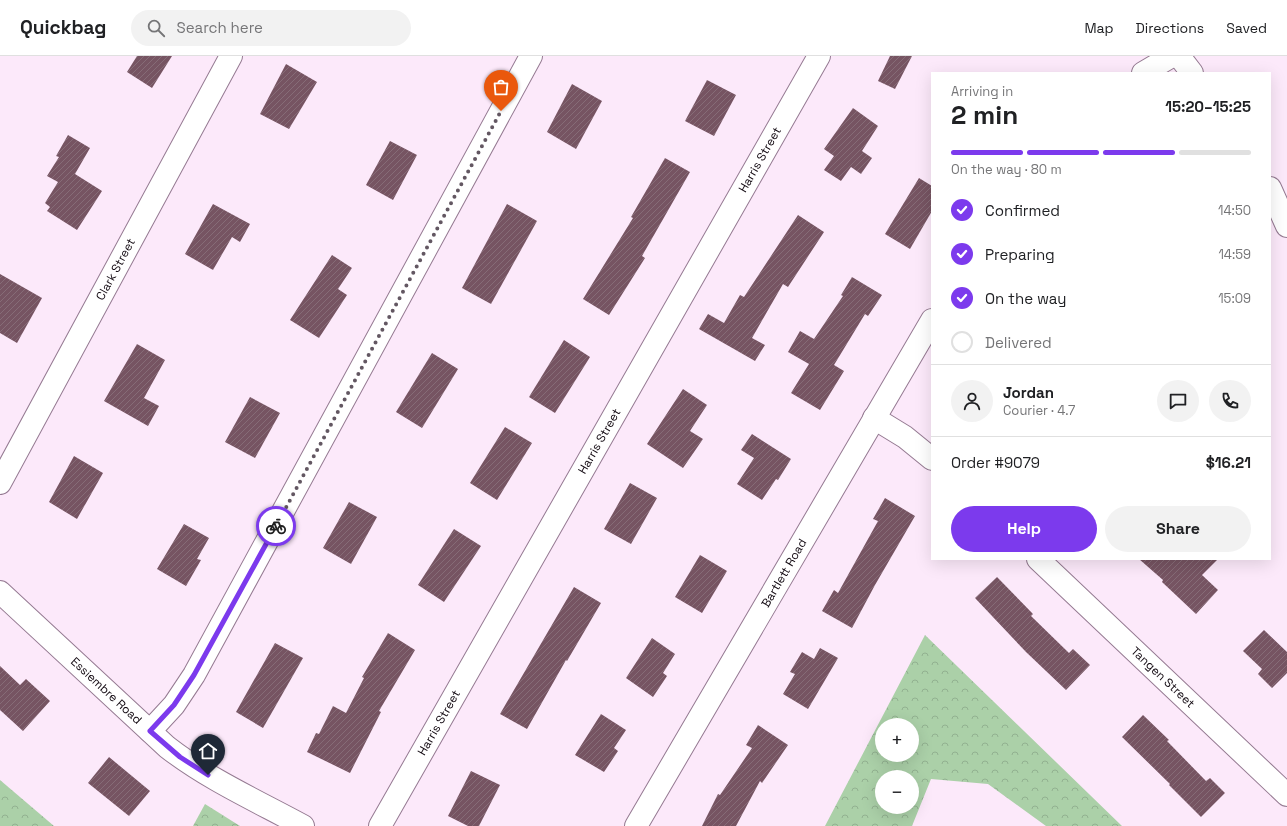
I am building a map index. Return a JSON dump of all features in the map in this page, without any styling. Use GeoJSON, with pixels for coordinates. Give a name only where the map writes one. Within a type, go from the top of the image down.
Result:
{"type":"FeatureCollection","features":[{"type":"Feature","properties":{"kind":"street","name":"Clark Street"},"geometry":{"type":"LineString","coordinates":[[0,483],[231,56]]}},
{"type":"Feature","properties":{"kind":"street"},"geometry":{"type":"LineString","coordinates":[[150,731],[174,705],[194,675],[531,56]]}},
{"type":"Feature","properties":{"kind":"street","name":"Harris Street"},"geometry":{"type":"LineString","coordinates":[[380,826],[819,56]]}},
{"type":"Feature","properties":{"kind":"street"},"geometry":{"type":"LineString","coordinates":[[1145,72],[1172,56]]}},
{"type":"Feature","properties":{"kind":"street"},"geometry":{"type":"LineString","coordinates":[[1179,56],[1191,72]]}},
{"type":"Feature","properties":{"kind":"street"},"geometry":{"type":"LineString","coordinates":[[1271,190],[1287,226]]}},
{"type":"Feature","properties":{"kind":"street","name":"Bartlett Road"},"geometry":{"type":"LineString","coordinates":[[636,826],[931,322]]}},
{"type":"Feature","properties":{"kind":"street"},"geometry":{"type":"LineString","coordinates":[[874,418],[905,437],[931,458]]}},
{"type":"Feature","properties":{"kind":"street","name":"Tangen Street"},"geometry":{"type":"LineString","coordinates":[[1039,560],[1287,795]]}},
{"type":"Feature","properties":{"kind":"street","name":"Essiembre Road"},"geometry":{"type":"LineString","coordinates":[[0,592],[167,747],[193,766],[303,826]]}},
{"type":"Feature","properties":{"kind":"green space"},"geometry":{"type":"Polygon","coordinates":[[[925,635],[1122,826],[1046,826],[988,784],[931,779],[919,809],[919,770],[875,770],[875,814],[917,814],[912,826],[825,826],[875,730],[875,762],[919,762],[919,718],[882,718],[925,635]]]}},
{"type":"Feature","properties":{"kind":"green space"},"geometry":{"type":"Polygon","coordinates":[[[0,780],[54,826],[0,826],[0,780]]]}},
{"type":"Feature","properties":{"kind":"green space"},"geometry":{"type":"Polygon","coordinates":[[[205,804],[240,826],[193,826],[205,804]]]}},
{"type":"Feature","properties":{"kind":"building"},"geometry":{"type":"Polygon","coordinates":[[[137,56],[172,56],[152,88],[127,72],[137,56]]]}},
{"type":"Feature","properties":{"kind":"building"},"geometry":{"type":"Polygon","coordinates":[[[890,56],[912,56],[895,89],[878,81],[890,56]]]}},
{"type":"Feature","properties":{"kind":"building"},"geometry":{"type":"Polygon","coordinates":[[[286,64],[317,82],[289,129],[260,114],[286,64]]]}},
{"type":"Feature","properties":{"kind":"building"},"geometry":{"type":"Polygon","coordinates":[[[707,80],[736,95],[714,136],[685,121],[707,80]]]}},
{"type":"Feature","properties":{"kind":"building"},"geometry":{"type":"Polygon","coordinates":[[[572,84],[602,101],[576,149],[547,132],[572,84]]]}},
{"type":"Feature","properties":{"kind":"building"},"geometry":{"type":"Polygon","coordinates":[[[853,108],[878,126],[862,151],[872,158],[861,174],[851,167],[841,181],[824,170],[834,156],[824,149],[853,108]]]}},
{"type":"Feature","properties":{"kind":"building"},"geometry":{"type":"Polygon","coordinates":[[[68,135],[90,148],[75,174],[102,191],[77,230],[47,211],[50,207],[45,203],[58,182],[47,176],[59,157],[56,156],[68,135]]]}},
{"type":"Feature","properties":{"kind":"building"},"geometry":{"type":"Polygon","coordinates":[[[390,141],[417,155],[393,200],[366,185],[390,141]]]}},
{"type":"Feature","properties":{"kind":"building"},"geometry":{"type":"Polygon","coordinates":[[[665,158],[690,172],[642,256],[645,258],[609,315],[583,299],[633,218],[631,217],[665,158]]]}},
{"type":"Feature","properties":{"kind":"building"},"geometry":{"type":"Polygon","coordinates":[[[919,178],[931,185],[931,213],[910,249],[885,234],[919,178]]]}},
{"type":"Feature","properties":{"kind":"building"},"geometry":{"type":"Polygon","coordinates":[[[213,204],[250,224],[240,242],[232,237],[213,270],[185,254],[213,204]]]}},
{"type":"Feature","properties":{"kind":"building"},"geometry":{"type":"Polygon","coordinates":[[[507,204],[537,221],[491,304],[462,288],[507,204]]]}},
{"type":"Feature","properties":{"kind":"building"},"geometry":{"type":"Polygon","coordinates":[[[798,215],[824,232],[788,287],[783,284],[752,338],[765,345],[755,361],[699,329],[708,314],[724,323],[740,295],[744,297],[798,215]]]}},
{"type":"Feature","properties":{"kind":"building"},"geometry":{"type":"Polygon","coordinates":[[[332,255],[352,268],[338,289],[347,295],[319,338],[290,320],[332,255]]]}},
{"type":"Feature","properties":{"kind":"building"},"geometry":{"type":"Polygon","coordinates":[[[0,274],[42,298],[17,343],[0,333],[0,274]]]}},
{"type":"Feature","properties":{"kind":"building"},"geometry":{"type":"Polygon","coordinates":[[[852,277],[882,295],[868,316],[865,314],[834,365],[844,371],[820,410],[791,393],[809,364],[788,352],[800,331],[814,339],[843,296],[841,295],[852,277]]]}},
{"type":"Feature","properties":{"kind":"building"},"geometry":{"type":"Polygon","coordinates":[[[564,340],[590,357],[555,413],[529,397],[564,340]]]}},
{"type":"Feature","properties":{"kind":"building"},"geometry":{"type":"Polygon","coordinates":[[[137,344],[165,360],[144,398],[159,406],[148,426],[104,401],[137,344]]]}},
{"type":"Feature","properties":{"kind":"building"},"geometry":{"type":"Polygon","coordinates":[[[432,353],[458,369],[422,428],[396,412],[432,353]]]}},
{"type":"Feature","properties":{"kind":"building"},"geometry":{"type":"Polygon","coordinates":[[[683,389],[707,405],[690,431],[703,439],[683,468],[647,444],[683,389]]]}},
{"type":"Feature","properties":{"kind":"building"},"geometry":{"type":"Polygon","coordinates":[[[250,397],[280,413],[255,458],[225,442],[250,397]]]}},
{"type":"Feature","properties":{"kind":"building"},"geometry":{"type":"Polygon","coordinates":[[[505,427],[532,443],[497,500],[470,483],[505,427]]]}},
{"type":"Feature","properties":{"kind":"building"},"geometry":{"type":"Polygon","coordinates":[[[752,434],[791,459],[778,480],[776,479],[762,500],[737,484],[754,458],[741,450],[752,434]]]}},
{"type":"Feature","properties":{"kind":"building"},"geometry":{"type":"Polygon","coordinates":[[[74,456],[103,473],[77,519],[49,502],[74,456]]]}},
{"type":"Feature","properties":{"kind":"building"},"geometry":{"type":"Polygon","coordinates":[[[630,483],[657,498],[631,544],[604,529],[630,483]]]}},
{"type":"Feature","properties":{"kind":"building"},"geometry":{"type":"Polygon","coordinates":[[[885,498],[915,516],[852,628],[822,611],[834,590],[838,593],[878,521],[873,519],[885,498]]]}},
{"type":"Feature","properties":{"kind":"building"},"geometry":{"type":"Polygon","coordinates":[[[349,502],[377,517],[351,564],[323,548],[349,502]]]}},
{"type":"Feature","properties":{"kind":"building"},"geometry":{"type":"Polygon","coordinates":[[[184,524],[209,538],[197,559],[201,560],[186,586],[157,569],[184,524]]]}},
{"type":"Feature","properties":{"kind":"building"},"geometry":{"type":"Polygon","coordinates":[[[454,529],[481,546],[444,602],[418,585],[454,529]]]}},
{"type":"Feature","properties":{"kind":"building"},"geometry":{"type":"Polygon","coordinates":[[[700,555],[727,571],[702,613],[675,597],[700,555]]]}},
{"type":"Feature","properties":{"kind":"building"},"geometry":{"type":"Polygon","coordinates":[[[1140,560],[1217,560],[1202,575],[1218,590],[1196,614],[1162,582],[1163,580],[1140,560]]]}},
{"type":"Feature","properties":{"kind":"building"},"geometry":{"type":"Polygon","coordinates":[[[997,577],[1033,614],[1031,616],[1069,653],[1073,649],[1090,665],[1066,690],[1026,652],[975,598],[997,577]]]}},
{"type":"Feature","properties":{"kind":"building"},"geometry":{"type":"Polygon","coordinates":[[[574,587],[601,603],[567,661],[566,660],[527,729],[500,714],[574,587]]]}},
{"type":"Feature","properties":{"kind":"building"},"geometry":{"type":"Polygon","coordinates":[[[1264,630],[1287,652],[1287,673],[1272,688],[1258,674],[1262,669],[1243,651],[1264,630]]]}},
{"type":"Feature","properties":{"kind":"building"},"geometry":{"type":"Polygon","coordinates":[[[388,633],[415,650],[379,711],[381,712],[350,773],[307,752],[316,733],[319,734],[333,706],[346,713],[364,678],[362,677],[388,633]]]}},
{"type":"Feature","properties":{"kind":"building"},"geometry":{"type":"Polygon","coordinates":[[[652,638],[675,654],[663,673],[667,676],[653,697],[626,678],[652,638]]]}},
{"type":"Feature","properties":{"kind":"building"},"geometry":{"type":"Polygon","coordinates":[[[275,643],[303,658],[263,728],[236,712],[275,643]]]}},
{"type":"Feature","properties":{"kind":"building"},"geometry":{"type":"Polygon","coordinates":[[[820,648],[838,658],[808,709],[783,694],[795,674],[790,672],[802,652],[814,659],[820,648]]]}},
{"type":"Feature","properties":{"kind":"building"},"geometry":{"type":"Polygon","coordinates":[[[0,666],[20,685],[26,679],[50,701],[23,731],[0,710],[0,666]]]}},
{"type":"Feature","properties":{"kind":"building"},"geometry":{"type":"Polygon","coordinates":[[[601,714],[626,730],[614,748],[618,751],[604,772],[575,755],[601,714]]]}},
{"type":"Feature","properties":{"kind":"building"},"geometry":{"type":"Polygon","coordinates":[[[1143,715],[1169,740],[1167,741],[1206,781],[1210,778],[1225,793],[1201,817],[1122,737],[1143,715]]]}},
{"type":"Feature","properties":{"kind":"building"},"geometry":{"type":"Polygon","coordinates":[[[758,725],[788,745],[762,783],[760,781],[736,826],[702,826],[718,794],[720,795],[752,748],[746,745],[758,725]]]}},
{"type":"Feature","properties":{"kind":"building"},"geometry":{"type":"Polygon","coordinates":[[[109,757],[150,791],[129,816],[88,783],[109,757]]]}},
{"type":"Feature","properties":{"kind":"building"},"geometry":{"type":"Polygon","coordinates":[[[471,771],[500,785],[479,826],[468,826],[448,816],[471,771]]]}},
{"type":"Feature","properties":{"kind":"way so far"},"geometry":{"type":"LineString","coordinates":[[276,526],[501,111]]}},
{"type":"Feature","properties":{"kind":"route"},"geometry":{"type":"LineString","coordinates":[[208,775],[180,757],[150,731],[164,718],[185,691],[276,526]]}}]}
